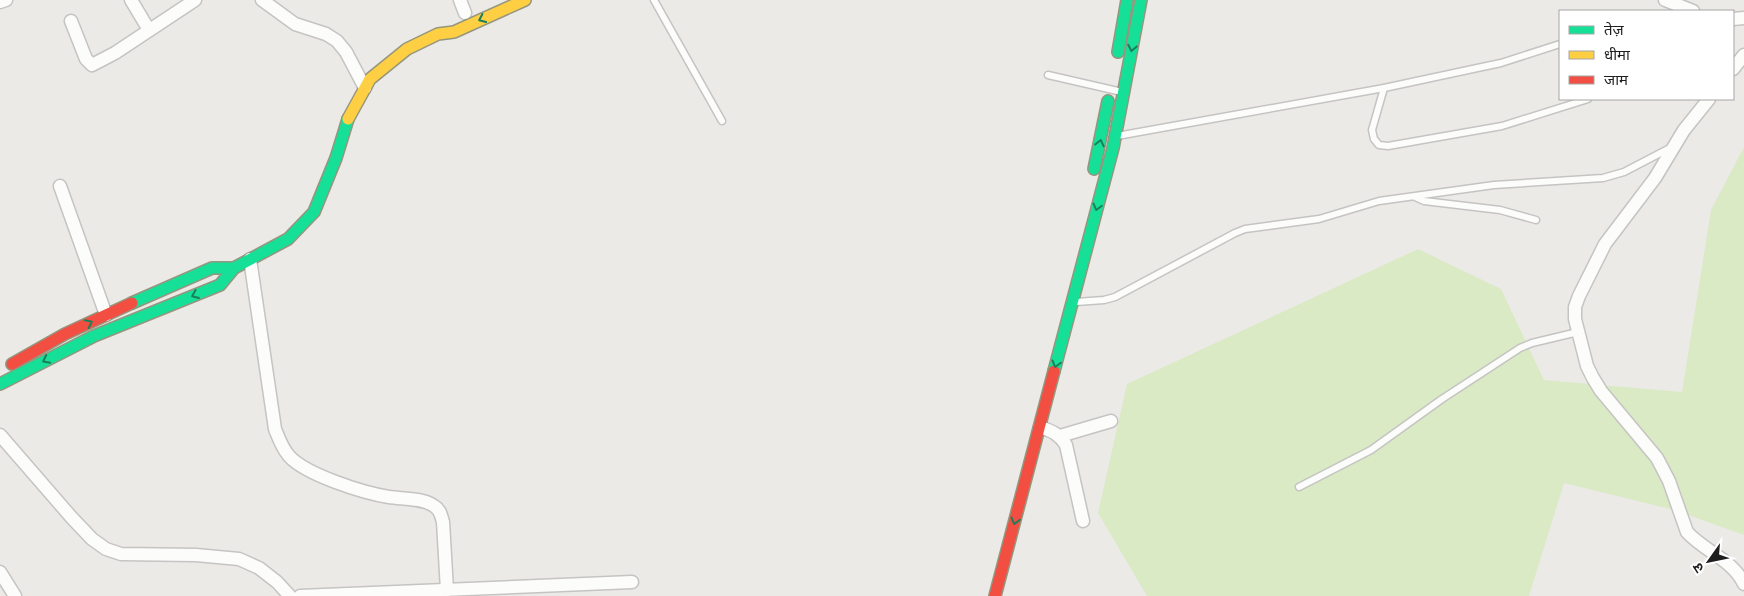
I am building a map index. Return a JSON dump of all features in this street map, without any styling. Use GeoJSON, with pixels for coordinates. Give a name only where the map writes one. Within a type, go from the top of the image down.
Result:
{"type":"FeatureCollection","features":[{"type":"Feature","properties":{"kind":"main road"},"geometry":{"type":"LineString","coordinates":[[438,34],[454,32],[525,0]]}},
{"type":"Feature","properties":{"kind":"main road"},"geometry":{"type":"LineString","coordinates":[[1116,62],[1127,0]]}},
{"type":"Feature","properties":{"kind":"main road"},"geometry":{"type":"LineString","coordinates":[[995,596],[1115,137],[1141,0]]}},
{"type":"Feature","properties":{"kind":"main road"},"geometry":{"type":"LineString","coordinates":[[0,384],[94,336],[220,285],[234,268],[288,238],[314,212],[336,158],[347,121],[370,79],[391,60],[438,34],[461,15]]}},
{"type":"Feature","properties":{"kind":"main road"},"geometry":{"type":"LineString","coordinates":[[1090,183],[1100,145],[1112,84]]}},
{"type":"Feature","properties":{"kind":"main road"},"geometry":{"type":"LineString","coordinates":[[0,371],[65,334],[212,268],[234,268]]}},
{"type":"Feature","properties":{"kind":"street"},"geometry":{"type":"LineString","coordinates":[[0,2],[6,0]]}},
{"type":"Feature","properties":{"kind":"street"},"geometry":{"type":"LineString","coordinates":[[131,0],[149,30]]}},
{"type":"Feature","properties":{"kind":"street"},"geometry":{"type":"LineString","coordinates":[[71,21],[86,59],[92,65],[115,53],[194,0]]}},
{"type":"Feature","properties":{"kind":"street"},"geometry":{"type":"LineString","coordinates":[[262,0],[295,24],[326,34],[337,41],[346,52],[365,88]]}},
{"type":"Feature","properties":{"kind":"street"},"geometry":{"type":"LineString","coordinates":[[460,0],[461,15]]}},
{"type":"Feature","properties":{"kind":"street"},"geometry":{"type":"LineString","coordinates":[[1664,0],[1690,10]]}},
{"type":"Feature","properties":{"kind":"street"},"geometry":{"type":"LineString","coordinates":[[1734,68],[1744,54]]}},
{"type":"Feature","properties":{"kind":"street"},"geometry":{"type":"LineString","coordinates":[[1708,100],[1684,130],[1655,178],[1605,244],[1579,296],[1575,307],[1575,320],[1587,366],[1597,385],[1663,467],[1687,532],[1692,538],[1735,571],[1744,584]]}},
{"type":"Feature","properties":{"kind":"street"},"geometry":{"type":"LineString","coordinates":[[60,186],[106,315]]}},
{"type":"Feature","properties":{"kind":"street"},"geometry":{"type":"LineString","coordinates":[[250,259],[275,429],[281,446],[291,458],[304,468],[349,487],[383,496],[426,502],[435,506],[440,512],[443,522],[454,592]]}},
{"type":"Feature","properties":{"kind":"street"},"geometry":{"type":"LineString","coordinates":[[1060,436],[1112,421]]}},
{"type":"Feature","properties":{"kind":"street"},"geometry":{"type":"LineString","coordinates":[[1040,427],[1055,432],[1060,436],[1069,454],[1084,521]]}},
{"type":"Feature","properties":{"kind":"street"},"geometry":{"type":"LineString","coordinates":[[0,435],[72,518],[92,539],[106,549],[120,554],[196,555],[239,559],[260,568],[290,596]]}},
{"type":"Feature","properties":{"kind":"street"},"geometry":{"type":"LineString","coordinates":[[0,572],[15,596]]}},
{"type":"Feature","properties":{"kind":"street"},"geometry":{"type":"LineString","coordinates":[[300,596],[528,591],[632,582]]}},
{"type":"Feature","properties":{"kind":"lane"},"geometry":{"type":"LineString","coordinates":[[654,0],[722,121]]}},
{"type":"Feature","properties":{"kind":"lane"},"geometry":{"type":"LineString","coordinates":[[1115,137],[1384,88],[1501,64],[1559,44]]}},
{"type":"Feature","properties":{"kind":"lane"},"geometry":{"type":"LineString","coordinates":[[1048,74],[1112,84],[1123,92]]}},
{"type":"Feature","properties":{"kind":"lane"},"geometry":{"type":"LineString","coordinates":[[1384,88],[1372,130],[1378,145],[1388,146],[1502,126],[1585,100]]}},
{"type":"Feature","properties":{"kind":"lane"},"geometry":{"type":"LineString","coordinates":[[1072,303],[1104,300],[1114,296],[1245,229],[1319,218],[1368,203],[1414,196],[1494,185],[1609,177],[1624,172],[1676,144]]}},
{"type":"Feature","properties":{"kind":"lane"},"geometry":{"type":"LineString","coordinates":[[1414,196],[1424,201],[1500,210],[1536,220]]}},
{"type":"Feature","properties":{"kind":"lane"},"geometry":{"type":"LineString","coordinates":[[1299,487],[1371,450],[1442,398],[1520,348],[1532,343],[1578,332]]}},
{"type":"Feature","properties":{"kind":"green space"},"geometry":{"type":"Polygon","coordinates":[[[1744,147],[1744,535],[1674,510],[1564,483],[1529,596],[1147,596],[1098,513],[1127,384],[1418,249],[1501,289],[1544,380],[1682,392],[1711,210],[1744,147]]]}},
{"type":"Feature","properties":{"kind":"traffic: fast"},"geometry":{"type":"LineString","coordinates":[[1118,52],[1127,0]]}},
{"type":"Feature","properties":{"kind":"traffic: fast"},"geometry":{"type":"LineString","coordinates":[[1054,371],[1113,148],[1141,0]]}},
{"type":"Feature","properties":{"kind":"traffic: fast"},"geometry":{"type":"LineString","coordinates":[[1094,169],[1108,101]]}},
{"type":"Feature","properties":{"kind":"traffic: fast"},"geometry":{"type":"LineString","coordinates":[[0,384],[94,336],[220,285],[234,268],[288,239],[314,212],[336,158],[348,119]]}},
{"type":"Feature","properties":{"kind":"traffic: fast"},"geometry":{"type":"LineString","coordinates":[[132,303],[212,268],[234,268]]}},
{"type":"Feature","properties":{"kind":"traffic: slow"},"geometry":{"type":"LineString","coordinates":[[348,119],[370,79],[407,49],[438,34],[454,32],[525,0]]}},
{"type":"Feature","properties":{"kind":"traffic: jam"},"geometry":{"type":"LineString","coordinates":[[12,364],[65,334],[132,303]]}},
{"type":"Feature","properties":{"kind":"traffic: jam"},"geometry":{"type":"LineString","coordinates":[[995,596],[1054,371]]}}]}
